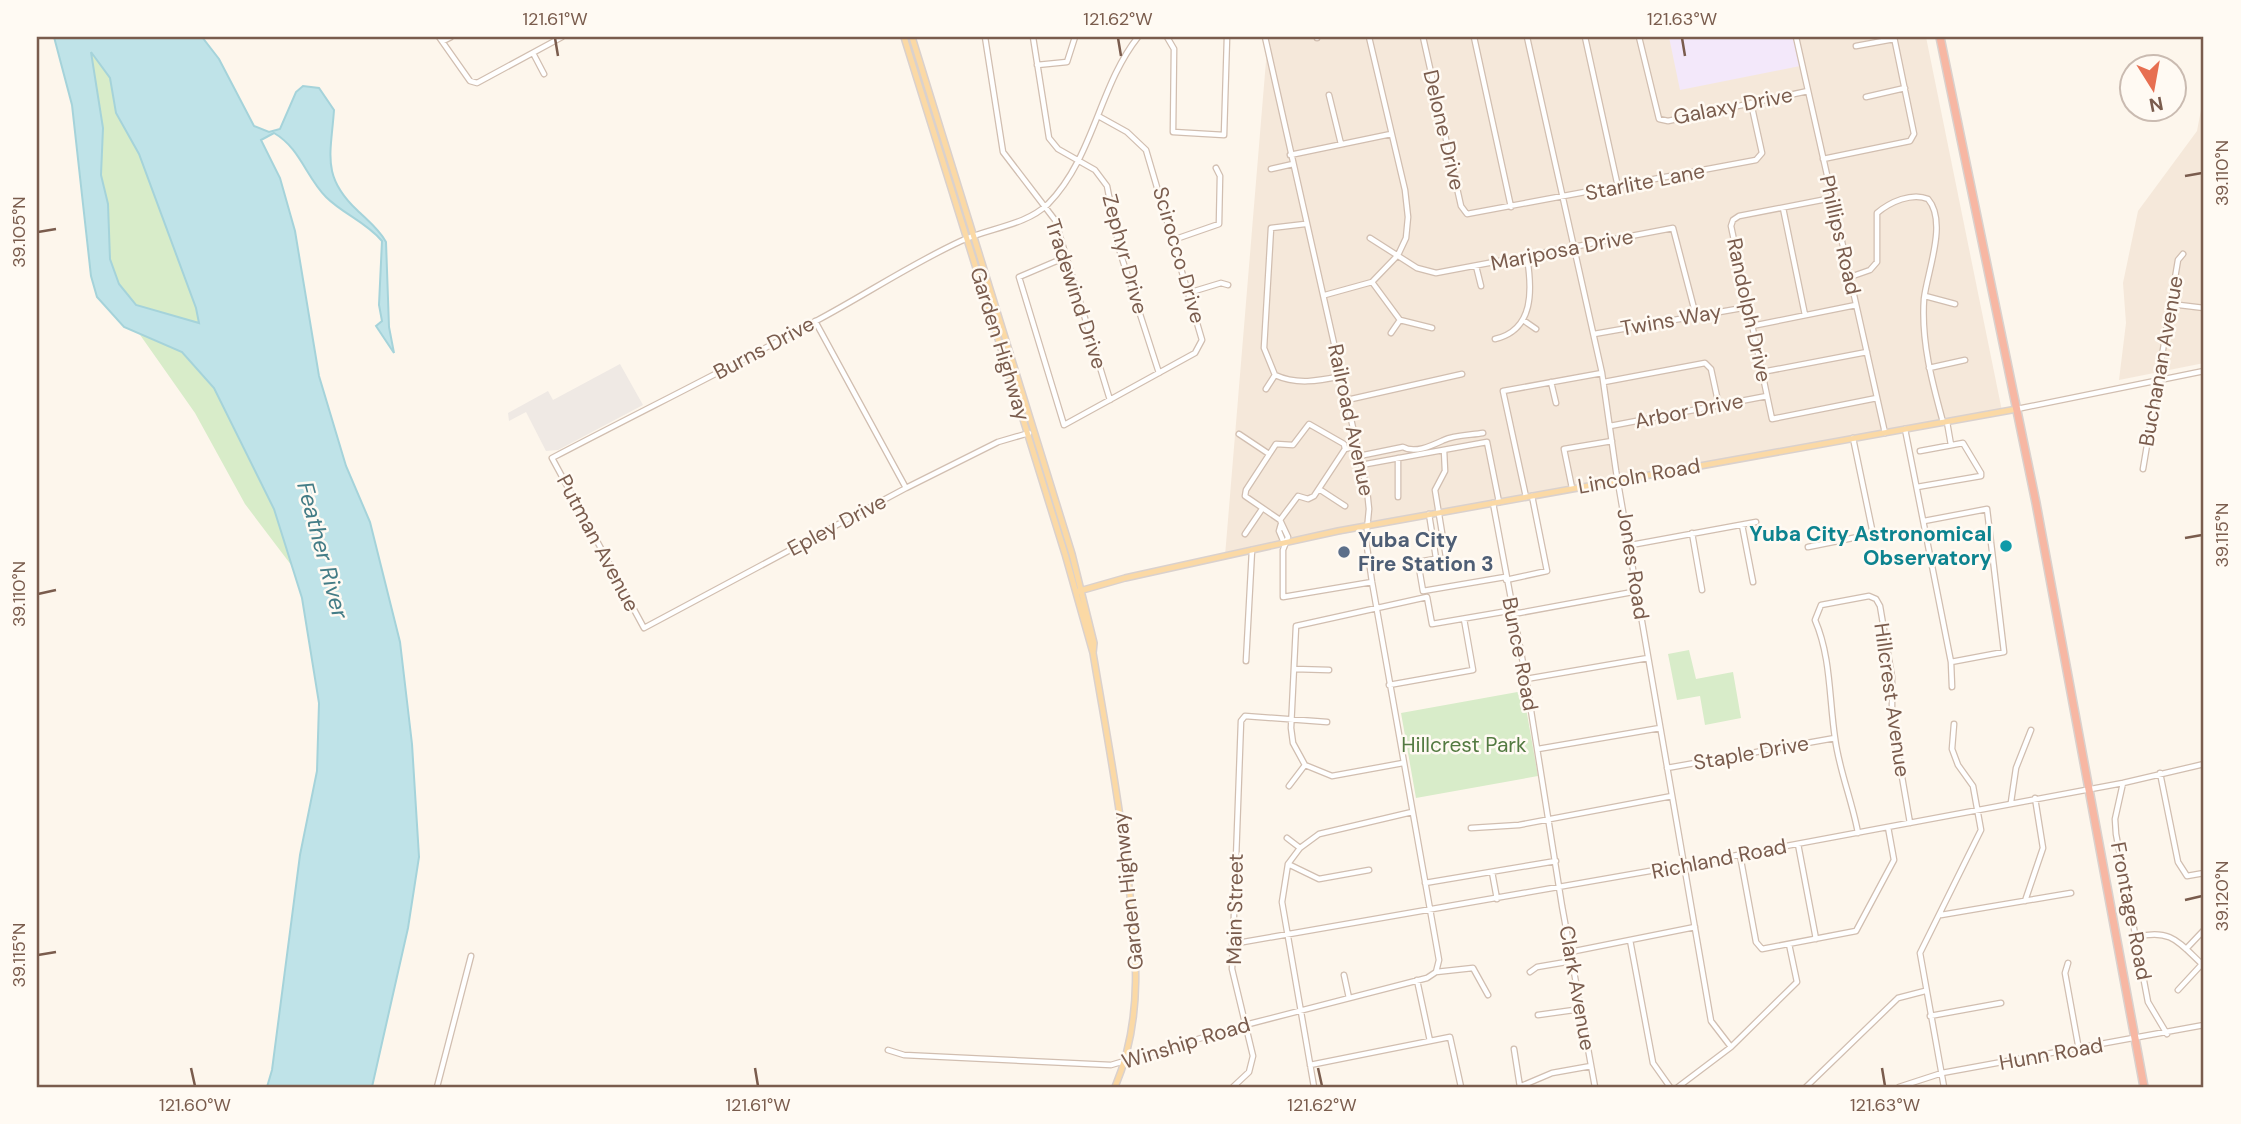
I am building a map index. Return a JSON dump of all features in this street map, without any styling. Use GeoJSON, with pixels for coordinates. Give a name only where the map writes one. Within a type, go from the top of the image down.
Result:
{"type":"FeatureCollection","features":[{"type":"Feature","properties":{"kind":"highway"},"geometry":{"type":"LineString","coordinates":[[1940,37],[2017,409],[2144,1087]]}},
{"type":"Feature","properties":{"kind":"main road","name":"Garden Highway"},"geometry":{"type":"LineString","coordinates":[[904,37],[971,237]]}},
{"type":"Feature","properties":{"kind":"main road","name":"Garden Highway"},"geometry":{"type":"LineString","coordinates":[[912,37],[1094,643],[1093,653],[1119,805],[1136,940],[1137,988],[1125,1060],[1115,1087]]}},
{"type":"Feature","properties":{"kind":"main road","name":"Lincoln Road"},"geometry":{"type":"LineString","coordinates":[[1079,591],[1367,525],[2017,409]]}},
{"type":"Feature","properties":{"kind":"street"},"geometry":{"type":"LineString","coordinates":[[452,37],[441,39],[470,81],[477,83],[562,37]]}},
{"type":"Feature","properties":{"kind":"street","name":"Tradewind Drive"},"geometry":{"type":"LineString","coordinates":[[985,37],[1003,152],[1055,219],[1110,400]]}},
{"type":"Feature","properties":{"kind":"street","name":"Zephyr Drive"},"geometry":{"type":"LineString","coordinates":[[1033,37],[1049,138],[1058,149],[1096,170],[1107,186],[1120,252],[1159,373]]}},
{"type":"Feature","properties":{"kind":"street"},"geometry":{"type":"LineString","coordinates":[[1037,65],[1067,62],[1075,37]]}},
{"type":"Feature","properties":{"kind":"street"},"geometry":{"type":"LineString","coordinates":[[1046,206],[1063,187],[1079,159],[1100,117],[1125,54],[1138,37]]}},
{"type":"Feature","properties":{"kind":"street"},"geometry":{"type":"LineString","coordinates":[[1167,37],[1174,48],[1173,132],[1224,135],[1227,37]]}},
{"type":"Feature","properties":{"kind":"street","name":"Railroad Avenue"},"geometry":{"type":"LineString","coordinates":[[1265,37],[1305,224],[1325,295],[1368,500],[1366,540],[1372,582],[1430,911],[1438,960],[1436,972]]}},
{"type":"Feature","properties":{"kind":"street"},"geometry":{"type":"LineString","coordinates":[[1325,295],[1372,282],[1398,255],[1406,238],[1408,217],[1405,190],[1369,37]]}},
{"type":"Feature","properties":{"kind":"street","name":"Delone Drive"},"geometry":{"type":"LineString","coordinates":[[1423,37],[1461,206],[1467,214],[1474,215]]}},
{"type":"Feature","properties":{"kind":"street"},"geometry":{"type":"LineString","coordinates":[[1474,37],[1511,207]]}},
{"type":"Feature","properties":{"kind":"street","name":"Jones Road"},"geometry":{"type":"LineString","coordinates":[[1527,37],[1604,382],[1648,658],[1711,1021],[1731,1047]]}},
{"type":"Feature","properties":{"kind":"street"},"geometry":{"type":"LineString","coordinates":[[1585,37],[1618,187]]}},
{"type":"Feature","properties":{"kind":"street","name":"Galaxy Drive"},"geometry":{"type":"LineString","coordinates":[[1639,37],[1658,119],[1668,121],[1808,91]]}},
{"type":"Feature","properties":{"kind":"street","name":"Phillips Road"},"geometry":{"type":"LineString","coordinates":[[1796,37],[1885,433]]}},
{"type":"Feature","properties":{"kind":"street"},"geometry":{"type":"LineString","coordinates":[[1823,159],[1910,141],[1914,134],[1894,38],[1856,46]]}},
{"type":"Feature","properties":{"kind":"street"},"geometry":{"type":"LineString","coordinates":[[533,53],[544,74]]}},
{"type":"Feature","properties":{"kind":"street"},"geometry":{"type":"LineString","coordinates":[[1866,97],[1905,88]]}},
{"type":"Feature","properties":{"kind":"street"},"geometry":{"type":"LineString","coordinates":[[1329,95],[1341,144]]}},
{"type":"Feature","properties":{"kind":"street","name":"Starlite Lane"},"geometry":{"type":"LineString","coordinates":[[1474,215],[1756,160],[1762,153],[1751,103]]}},
{"type":"Feature","properties":{"kind":"street","name":"Scirocco Drive"},"geometry":{"type":"LineString","coordinates":[[1066,257],[1019,277],[1064,425],[1195,353],[1202,340],[1146,150],[1128,132],[1100,117]]}},
{"type":"Feature","properties":{"kind":"street"},"geometry":{"type":"LineString","coordinates":[[1290,155],[1391,134]]}},
{"type":"Feature","properties":{"kind":"street"},"geometry":{"type":"LineString","coordinates":[[1271,169],[1293,164]]}},
{"type":"Feature","properties":{"kind":"street"},"geometry":{"type":"LineString","coordinates":[[1173,240],[1219,224],[1220,176],[1216,168]]}},
{"type":"Feature","properties":{"kind":"street"},"geometry":{"type":"LineString","coordinates":[[1850,277],[1870,270],[1877,262],[1877,213],[1905,198],[1923,197],[1933,205],[1936,216],[1935,247],[1924,296],[1923,324],[1929,368],[1951,445]]}},
{"type":"Feature","properties":{"kind":"street","name":"Randolph Drive"},"geometry":{"type":"LineString","coordinates":[[1832,198],[1739,216],[1733,220],[1731,226],[1772,419],[1877,398]]}},
{"type":"Feature","properties":{"kind":"street","name":"Burns Drive"},"geometry":{"type":"LineString","coordinates":[[552,458],[971,237],[1024,220],[1046,206]]}},
{"type":"Feature","properties":{"kind":"street"},"geometry":{"type":"LineString","coordinates":[[1783,208],[1805,316]]}},
{"type":"Feature","properties":{"kind":"street"},"geometry":{"type":"LineString","coordinates":[[1305,224],[1271,228],[1264,348],[1275,375],[1288,381],[1313,382],[1342,376]]}},
{"type":"Feature","properties":{"kind":"street","name":"Mariposa Drive"},"geometry":{"type":"LineString","coordinates":[[1370,237],[1429,272],[1476,267],[1673,228],[1696,316]]}},
{"type":"Feature","properties":{"kind":"street","name":"Buchanan Avenue"},"geometry":{"type":"LineString","coordinates":[[2143,469],[2178,260],[2183,254]]}},
{"type":"Feature","properties":{"kind":"street"},"geometry":{"type":"LineString","coordinates":[[1494,338],[1502,337],[1523,320],[1532,289],[1527,257]]}},
{"type":"Feature","properties":{"kind":"street"},"geometry":{"type":"LineString","coordinates":[[1476,267],[1481,286]]}},
{"type":"Feature","properties":{"kind":"street"},"geometry":{"type":"LineString","coordinates":[[1372,282],[1400,320],[1432,328]]}},
{"type":"Feature","properties":{"kind":"street"},"geometry":{"type":"LineString","coordinates":[[1188,293],[1221,283],[1228,285]]}},
{"type":"Feature","properties":{"kind":"street"},"geometry":{"type":"LineString","coordinates":[[1924,296],[1955,304]]}},
{"type":"Feature","properties":{"kind":"street"},"geometry":{"type":"LineString","coordinates":[[2171,304],[2204,308]]}},
{"type":"Feature","properties":{"kind":"street"},"geometry":{"type":"LineString","coordinates":[[1752,326],[1856,305]]}},
{"type":"Feature","properties":{"kind":"street","name":"Twins Way"},"geometry":{"type":"LineString","coordinates":[[1594,334],[1748,307]]}},
{"type":"Feature","properties":{"kind":"street"},"geometry":{"type":"LineString","coordinates":[[1391,333],[1400,320]]}},
{"type":"Feature","properties":{"kind":"street"},"geometry":{"type":"LineString","coordinates":[[1523,320],[1536,329]]}},
{"type":"Feature","properties":{"kind":"street"},"geometry":{"type":"LineString","coordinates":[[816,321],[906,488]]}},
{"type":"Feature","properties":{"kind":"street"},"geometry":{"type":"LineString","coordinates":[[1762,372],[1867,352]]}},
{"type":"Feature","properties":{"kind":"street"},"geometry":{"type":"LineString","coordinates":[[1929,368],[1965,360]]}},
{"type":"Feature","properties":{"kind":"street"},"geometry":{"type":"LineString","coordinates":[[1604,382],[1705,363],[1711,369],[1719,406]]}},
{"type":"Feature","properties":{"kind":"street","name":"Lincoln Road"},"geometry":{"type":"LineString","coordinates":[[2017,409],[2204,371]]}},
{"type":"Feature","properties":{"kind":"street"},"geometry":{"type":"LineString","coordinates":[[1361,464],[1444,450],[1445,471],[1435,489],[1446,557],[1418,562],[1423,591],[1547,571],[1503,391],[1602,373]]}},
{"type":"Feature","properties":{"kind":"street"},"geometry":{"type":"LineString","coordinates":[[1347,400],[1462,374]]}},
{"type":"Feature","properties":{"kind":"street"},"geometry":{"type":"LineString","coordinates":[[1266,389],[1275,375]]}},
{"type":"Feature","properties":{"kind":"street"},"geometry":{"type":"LineString","coordinates":[[1551,382],[1556,403]]}},
{"type":"Feature","properties":{"kind":"street","name":"Arbor Drive"},"geometry":{"type":"LineString","coordinates":[[1610,426],[1767,396]]}},
{"type":"Feature","properties":{"kind":"street"},"geometry":{"type":"LineString","coordinates":[[1281,522],[1248,500],[1245,494],[1278,443],[1293,445],[1311,423],[1344,446],[1357,444]]}},
{"type":"Feature","properties":{"kind":"street"},"geometry":{"type":"LineString","coordinates":[[1905,429],[1951,662],[1952,687]]}},
{"type":"Feature","properties":{"kind":"street","name":"Epley Drive"},"geometry":{"type":"LineString","coordinates":[[644,628],[906,488],[998,442],[1031,432]]}},
{"type":"Feature","properties":{"kind":"street"},"geometry":{"type":"LineString","coordinates":[[1359,456],[1402,447],[1408,450],[1439,445],[1444,440],[1483,433]]}},
{"type":"Feature","properties":{"kind":"street"},"geometry":{"type":"LineString","coordinates":[[1239,434],[1269,454]]}},
{"type":"Feature","properties":{"kind":"street"},"geometry":{"type":"LineString","coordinates":[[1808,547],[1873,534],[1853,438]]}},
{"type":"Feature","properties":{"kind":"street"},"geometry":{"type":"LineString","coordinates":[[1572,488],[1564,449],[1612,441]]}},
{"type":"Feature","properties":{"kind":"street","name":"Bunce Road"},"geometry":{"type":"LineString","coordinates":[[1444,450],[1487,442],[1505,578],[1526,679],[1559,888]]}},
{"type":"Feature","properties":{"kind":"street"},"geometry":{"type":"LineString","coordinates":[[1917,487],[1981,476],[1964,443],[1920,450]]}},
{"type":"Feature","properties":{"kind":"street"},"geometry":{"type":"LineString","coordinates":[[1344,446],[1319,489],[1308,499],[1298,496],[1281,522],[1279,531],[1284,542],[1283,597],[1372,582]]}},
{"type":"Feature","properties":{"kind":"street","name":"Putman Avenue"},"geometry":{"type":"LineString","coordinates":[[552,458],[644,628]]}},
{"type":"Feature","properties":{"kind":"street"},"geometry":{"type":"LineString","coordinates":[[1398,458],[1398,497]]}},
{"type":"Feature","properties":{"kind":"street"},"geometry":{"type":"LineString","coordinates":[[1319,489],[1345,506]]}},
{"type":"Feature","properties":{"kind":"street"},"geometry":{"type":"LineString","coordinates":[[1245,534],[1262,509]]}},
{"type":"Feature","properties":{"kind":"street"},"geometry":{"type":"LineString","coordinates":[[1924,521],[1986,509],[2004,652],[1951,662]]}},
{"type":"Feature","properties":{"kind":"street"},"geometry":{"type":"LineString","coordinates":[[1429,514],[1436,559]]}},
{"type":"Feature","properties":{"kind":"street"},"geometry":{"type":"LineString","coordinates":[[1631,545],[1756,522]]}},
{"type":"Feature","properties":{"kind":"street"},"geometry":{"type":"LineString","coordinates":[[1742,524],[1753,582]]}},
{"type":"Feature","properties":{"kind":"street"},"geometry":{"type":"LineString","coordinates":[[1692,533],[1702,590]]}},
{"type":"Feature","properties":{"kind":"street"},"geometry":{"type":"LineString","coordinates":[[1246,661],[1252,550]]}},
{"type":"Feature","properties":{"kind":"street"},"geometry":{"type":"LineString","coordinates":[[1403,763],[1332,776],[1305,765],[1293,743],[1296,626],[1427,597],[1432,624],[1639,591]]}},
{"type":"Feature","properties":{"kind":"street","name":"Hillcrest Avenue"},"geometry":{"type":"LineString","coordinates":[[1835,738],[1830,687],[1815,620],[1816,611],[1821,605],[1868,596],[1876,598],[1880,606],[1892,677],[1892,719],[1910,823]]}},
{"type":"Feature","properties":{"kind":"street"},"geometry":{"type":"LineString","coordinates":[[1389,685],[1473,670],[1464,619]]}},
{"type":"Feature","properties":{"kind":"street"},"geometry":{"type":"LineString","coordinates":[[1526,679],[1648,658]]}},
{"type":"Feature","properties":{"kind":"street"},"geometry":{"type":"LineString","coordinates":[[1294,669],[1329,670]]}},
{"type":"Feature","properties":{"kind":"street","name":"Main Street"},"geometry":{"type":"LineString","coordinates":[[1233,1087],[1244,1079],[1251,1064],[1252,1049],[1232,969],[1241,722],[1245,716],[1292,718]]}},
{"type":"Feature","properties":{"kind":"street"},"geometry":{"type":"LineString","coordinates":[[1292,718],[1327,722]]}},
{"type":"Feature","properties":{"kind":"street"},"geometry":{"type":"LineString","coordinates":[[1944,1087],[1920,953],[1978,842],[1981,830],[1980,810],[1973,786],[1958,765],[1952,749],[1954,724]]}},
{"type":"Feature","properties":{"kind":"street"},"geometry":{"type":"LineString","coordinates":[[1538,749],[1660,727]]}},
{"type":"Feature","properties":{"kind":"street"},"geometry":{"type":"LineString","coordinates":[[2011,802],[2016,768],[2031,730]]}},
{"type":"Feature","properties":{"kind":"street"},"geometry":{"type":"LineString","coordinates":[[1835,738],[1858,832]]}},
{"type":"Feature","properties":{"kind":"street","name":"Staple Drive"},"geometry":{"type":"LineString","coordinates":[[1667,768],[1835,738]]}},
{"type":"Feature","properties":{"kind":"street","name":"Richland Road"},"geometry":{"type":"LineString","coordinates":[[1232,944],[1740,855],[2123,783],[2204,764]]}},
{"type":"Feature","properties":{"kind":"street"},"geometry":{"type":"LineString","coordinates":[[1289,786],[1305,765]]}},
{"type":"Feature","properties":{"kind":"street"},"geometry":{"type":"LineString","coordinates":[[2160,773],[2178,862],[2187,876],[2204,873]]}},
{"type":"Feature","properties":{"kind":"street","name":"Frontage Road"},"geometry":{"type":"LineString","coordinates":[[2123,783],[2115,819],[2116,834],[2148,1002],[2167,1034]]}},
{"type":"Feature","properties":{"kind":"street"},"geometry":{"type":"LineString","coordinates":[[1471,828],[1550,819],[1672,796]]}},
{"type":"Feature","properties":{"kind":"street"},"geometry":{"type":"LineString","coordinates":[[2025,901],[2043,848],[2035,798]]}},
{"type":"Feature","properties":{"kind":"street"},"geometry":{"type":"LineString","coordinates":[[1314,1087],[1282,902],[1289,864],[1300,848],[1319,834],[1412,812]]}},
{"type":"Feature","properties":{"kind":"street"},"geometry":{"type":"LineString","coordinates":[[1740,855],[1756,942],[1762,949],[1816,939],[1856,931],[1894,860],[1888,827]]}},
{"type":"Feature","properties":{"kind":"street"},"geometry":{"type":"LineString","coordinates":[[1287,838],[1300,848]]}},
{"type":"Feature","properties":{"kind":"street"},"geometry":{"type":"LineString","coordinates":[[1798,844],[1816,939]]}},
{"type":"Feature","properties":{"kind":"street"},"geometry":{"type":"LineString","coordinates":[[1425,883],[1556,861]]}},
{"type":"Feature","properties":{"kind":"street"},"geometry":{"type":"LineString","coordinates":[[1289,864],[1319,879],[1368,870]]}},
{"type":"Feature","properties":{"kind":"street"},"geometry":{"type":"LineString","coordinates":[[1492,872],[1497,899]]}},
{"type":"Feature","properties":{"kind":"street","name":"Clark Avenue"},"geometry":{"type":"LineString","coordinates":[[1559,888],[1595,1087]]}},
{"type":"Feature","properties":{"kind":"street"},"geometry":{"type":"LineString","coordinates":[[1940,915],[2071,893]]}},
{"type":"Feature","properties":{"kind":"street"},"geometry":{"type":"LineString","coordinates":[[1570,952],[1695,927]]}},
{"type":"Feature","properties":{"kind":"street"},"geometry":{"type":"LineString","coordinates":[[2186,950],[2204,930]]}},
{"type":"Feature","properties":{"kind":"street"},"geometry":{"type":"LineString","coordinates":[[2136,937],[2161,932],[2203,965],[2178,990]]}},
{"type":"Feature","properties":{"kind":"street"},"geometry":{"type":"LineString","coordinates":[[1630,940],[1653,1063],[1670,1087]]}},
{"type":"Feature","properties":{"kind":"street"},"geometry":{"type":"LineString","coordinates":[[1678,1087],[1731,1047],[1797,982],[1789,944]]}},
{"type":"Feature","properties":{"kind":"street"},"geometry":{"type":"LineString","coordinates":[[437,1087],[471,956]]}},
{"type":"Feature","properties":{"kind":"street"},"geometry":{"type":"LineString","coordinates":[[1530,972],[1537,967],[1572,961]]}},
{"type":"Feature","properties":{"kind":"street"},"geometry":{"type":"LineString","coordinates":[[2068,963],[2065,973],[2079,1050]]}},
{"type":"Feature","properties":{"kind":"street","name":"Winship Road"},"geometry":{"type":"LineString","coordinates":[[888,1051],[904,1055],[1111,1065],[1245,1025],[1417,980],[1436,972],[1473,968],[1488,995]]}},
{"type":"Feature","properties":{"kind":"street"},"geometry":{"type":"LineString","coordinates":[[1344,975],[1349,998]]}},
{"type":"Feature","properties":{"kind":"street"},"geometry":{"type":"LineString","coordinates":[[1417,980],[1430,1041]]}},
{"type":"Feature","properties":{"kind":"street"},"geometry":{"type":"LineString","coordinates":[[1806,1087],[1898,998],[1925,991]]}},
{"type":"Feature","properties":{"kind":"street"},"geometry":{"type":"LineString","coordinates":[[1930,1016],[2001,1003]]}},
{"type":"Feature","properties":{"kind":"street"},"geometry":{"type":"LineString","coordinates":[[1538,1015],[1581,1009]]}},
{"type":"Feature","properties":{"kind":"street","name":"Hunn Road"},"geometry":{"type":"LineString","coordinates":[[1899,1087],[1942,1073],[2136,1040],[2204,1025]]}},
{"type":"Feature","properties":{"kind":"street"},"geometry":{"type":"LineString","coordinates":[[1310,1065],[1450,1037],[1461,1087]]}},
{"type":"Feature","properties":{"kind":"street"},"geometry":{"type":"LineString","coordinates":[[1514,1049],[1520,1087],[1552,1073],[1591,1066]]}},
{"type":"Feature","properties":{"kind":"shaded area"},"geometry":{"type":"Polygon","coordinates":[[[1268,37],[1926,37],[2002,411],[1225,556],[1268,37]]]}},
{"type":"Feature","properties":{"kind":"shaded area"},"geometry":{"type":"Polygon","coordinates":[[[1669,37],[1793,37],[1800,66],[1680,90],[1669,37]]]}},
{"type":"Feature","properties":{"kind":"shaded area"},"geometry":{"type":"Polygon","coordinates":[[[2204,94],[2204,363],[2119,380],[2126,323],[2123,283],[2138,211],[2197,131],[2204,94]]]}},
{"type":"Feature","properties":{"kind":"shaded area"},"geometry":{"type":"Polygon","coordinates":[[[620,364],[643,405],[558,450],[546,451],[526,412],[509,421],[508,413],[548,391],[553,400],[620,364]]]}},
{"type":"Feature","properties":{"kind":"green space"},"geometry":{"type":"Polygon","coordinates":[[[81,37],[126,88],[253,437],[298,574],[245,504],[195,413],[112,295],[81,37]]]}},
{"type":"Feature","properties":{"kind":"green space"},"geometry":{"type":"Polygon","coordinates":[[[1689,650],[1696,679],[1733,672],[1741,718],[1705,725],[1700,696],[1677,700],[1668,654],[1689,650]]]}},
{"type":"Feature","properties":{"kind":"green space","name":"Hillcrest Park"},"geometry":{"type":"Polygon","coordinates":[[[1523,691],[1538,776],[1416,798],[1401,713],[1523,691]]]}},
{"type":"Feature","properties":{"kind":"water","name":"Feather River"},"geometry":{"type":"Polygon","coordinates":[[[54,37],[202,37],[219,59],[254,126],[269,132],[280,129],[296,92],[303,86],[319,88],[334,110],[330,152],[333,175],[346,198],[386,242],[389,327],[394,353],[376,326],[382,321],[379,305],[382,241],[326,197],[283,139],[274,133],[261,140],[280,178],[295,231],[319,376],[346,466],[370,522],[400,642],[412,744],[419,857],[408,928],[372,1087],[267,1087],[272,1070],[300,855],[317,771],[319,703],[302,598],[274,509],[214,388],[182,352],[124,327],[97,297],[91,276],[72,105],[54,37]],[[91,52],[103,128],[101,175],[108,204],[110,259],[119,284],[136,305],[199,323],[196,308],[139,154],[116,113],[110,78],[91,52]]]}},
{"type":"Feature","properties":{"kind":"place","name":"Yuba City Astronomical Observatory"},"geometry":{"type":"Point","coordinates":[2006,546]}},
{"type":"Feature","properties":{"kind":"place","name":"Yuba City Fire Station 3"},"geometry":{"type":"Point","coordinates":[1344,552]}}]}
